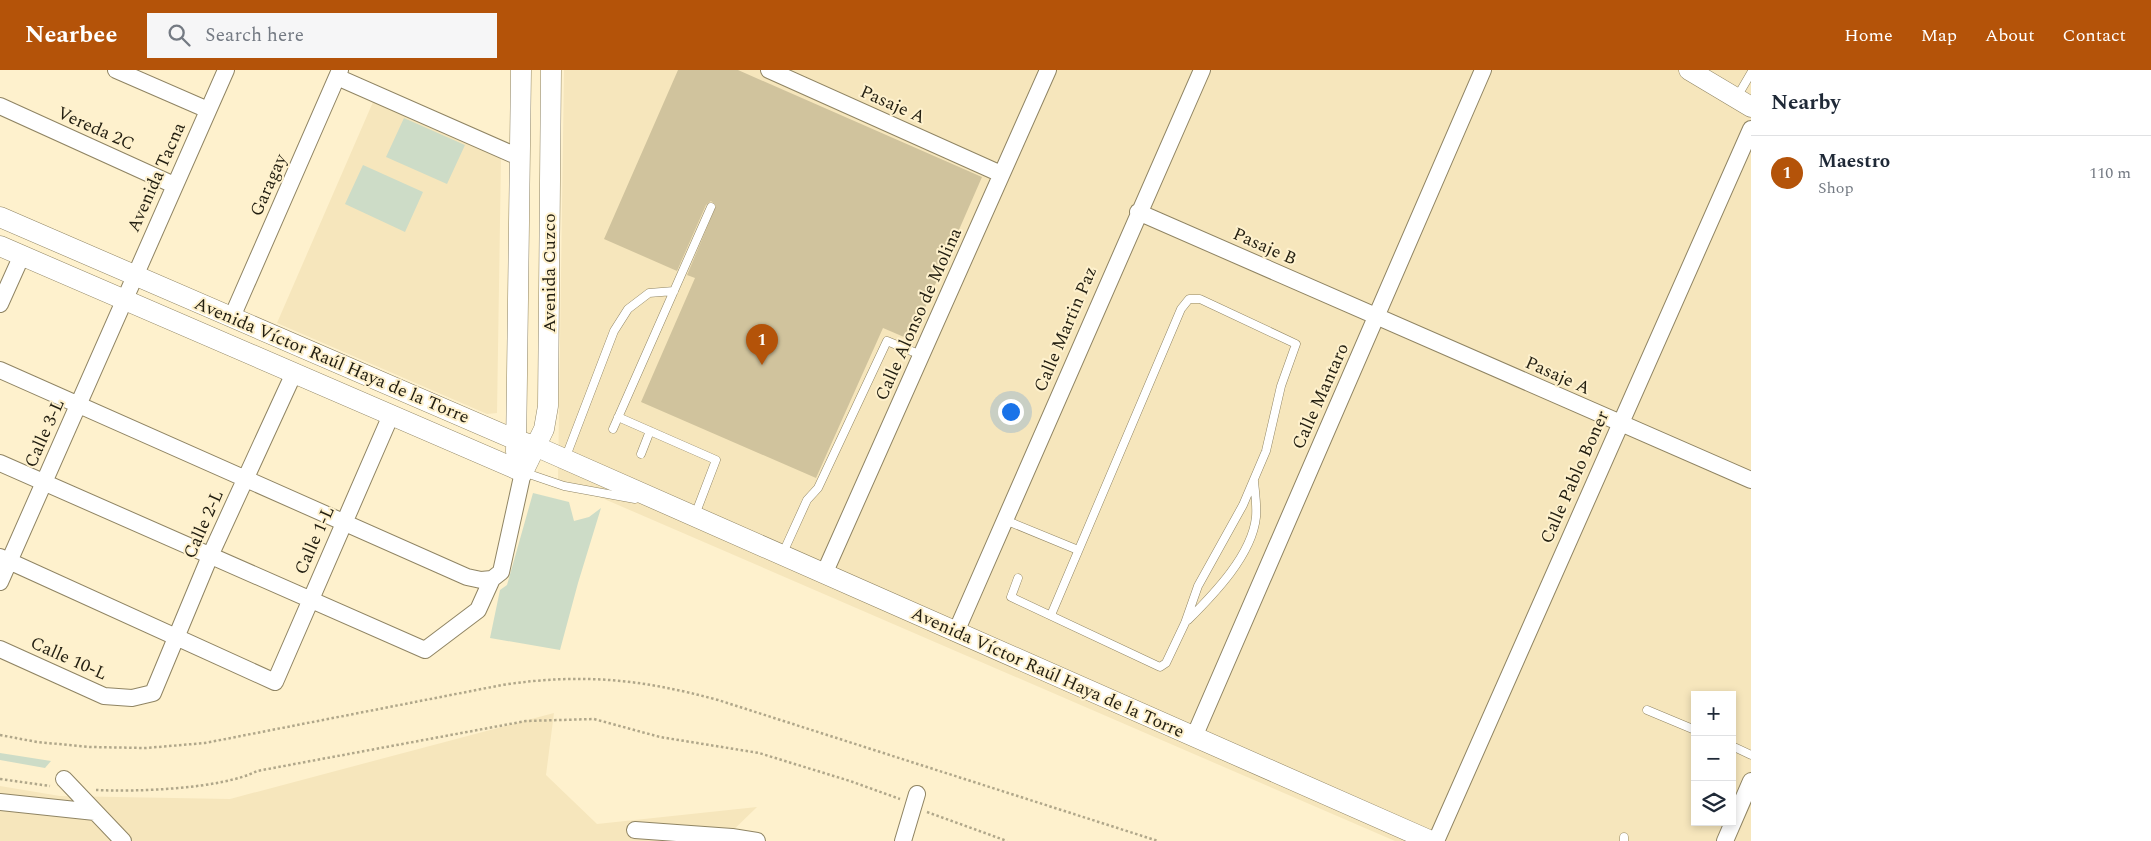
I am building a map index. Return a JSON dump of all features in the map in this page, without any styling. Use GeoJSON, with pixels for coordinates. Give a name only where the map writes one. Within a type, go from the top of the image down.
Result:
{"type":"FeatureCollection","features":[{"type":"Feature","properties":{"kind":"street"},"geometry":{"type":"LineString","coordinates":[[116,70],[208,110]]}},
{"type":"Feature","properties":{"kind":"street","name":"Avenida Tacna"},"geometry":{"type":"LineString","coordinates":[[125,300],[226,70]]}},
{"type":"Feature","properties":{"kind":"street","name":"Avenida Cuzco"},"geometry":{"type":"LineString","coordinates":[[519,470],[516,440],[521,70]]}},
{"type":"Feature","properties":{"kind":"street","name":"Avenida Cuzco"},"geometry":{"type":"LineString","coordinates":[[519,470],[535,446],[546,421],[548,406],[551,70]]}},
{"type":"Feature","properties":{"kind":"street","name":"Pasaje A"},"geometry":{"type":"LineString","coordinates":[[769,70],[1001,174]]}},
{"type":"Feature","properties":{"kind":"street","name":"Calle Alonso de Molina"},"geometry":{"type":"LineString","coordinates":[[824,574],[1048,70]]}},
{"type":"Feature","properties":{"kind":"street","name":"Calle Martin Paz"},"geometry":{"type":"LineString","coordinates":[[956,632],[1138,212],[1202,70]]}},
{"type":"Feature","properties":{"kind":"street","name":"Calle Mantaro"},"geometry":{"type":"LineString","coordinates":[[1194,737],[1483,70]]}},
{"type":"Feature","properties":{"kind":"street"},"geometry":{"type":"LineString","coordinates":[[1689,70],[1743,103]]}},
{"type":"Feature","properties":{"kind":"street"},"geometry":{"type":"LineString","coordinates":[[339,74],[521,158]]}},
{"type":"Feature","properties":{"kind":"street","name":"Garagay"},"geometry":{"type":"LineString","coordinates":[[232,317],[339,74]]}},
{"type":"Feature","properties":{"kind":"street","name":"Vereda 2C"},"geometry":{"type":"LineString","coordinates":[[0,106],[174,185]]}},
{"type":"Feature","properties":{"kind":"street","name":"Calle Pablo Boner"},"geometry":{"type":"LineString","coordinates":[[1436,841],[1751,129]]}},
{"type":"Feature","properties":{"kind":"street","name":"Pasaje B"},"geometry":{"type":"LineString","coordinates":[[1138,212],[1376,317]]}},
{"type":"Feature","properties":{"kind":"street","name":"Avenida Víctor Raúl Haya de la Torre"},"geometry":{"type":"LineString","coordinates":[[0,217],[516,440],[535,446],[1431,841]]}},
{"type":"Feature","properties":{"kind":"street","name":"Avenida Víctor Raúl Haya de la Torre"},"geometry":{"type":"LineString","coordinates":[[0,246],[519,470]]}},
{"type":"Feature","properties":{"kind":"street"},"geometry":{"type":"LineString","coordinates":[[0,304],[22,255]]}},
{"type":"Feature","properties":{"kind":"street","name":"Calle 3-L"},"geometry":{"type":"LineString","coordinates":[[0,582],[5,559],[44,482],[125,300]]}},
{"type":"Feature","properties":{"kind":"street","name":"Pasaje A"},"geometry":{"type":"LineString","coordinates":[[1376,317],[1751,480]]}},
{"type":"Feature","properties":{"kind":"street"},"geometry":{"type":"LineString","coordinates":[[0,370],[467,577],[481,580],[492,579]]}},
{"type":"Feature","properties":{"kind":"street","name":"Calle 2-L"},"geometry":{"type":"LineString","coordinates":[[153,693],[210,556],[294,373]]}},
{"type":"Feature","properties":{"kind":"street","name":"Calle 1-L"},"geometry":{"type":"LineString","coordinates":[[177,636],[275,682],[391,415]]}},
{"type":"Feature","properties":{"kind":"street"},"geometry":{"type":"LineString","coordinates":[[0,463],[425,650],[478,610],[492,579],[501,572],[519,470]]}},
{"type":"Feature","properties":{"kind":"street"},"geometry":{"type":"LineString","coordinates":[[5,559],[177,636]]}},
{"type":"Feature","properties":{"kind":"street","name":"Calle 10-L"},"geometry":{"type":"LineString","coordinates":[[0,649],[104,696],[132,698],[153,693]]}},
{"type":"Feature","properties":{"kind":"street"},"geometry":{"type":"LineString","coordinates":[[1726,841],[1751,781]]}},
{"type":"Feature","properties":{"kind":"street"},"geometry":{"type":"LineString","coordinates":[[69,784],[123,841]]}},
{"type":"Feature","properties":{"kind":"street"},"geometry":{"type":"LineString","coordinates":[[903,841],[915,800]]}},
{"type":"Feature","properties":{"kind":"street"},"geometry":{"type":"LineString","coordinates":[[0,802],[95,812]]}},
{"type":"Feature","properties":{"kind":"street"},"geometry":{"type":"LineString","coordinates":[[635,830],[732,837],[757,841]]}},
{"type":"Feature","properties":{"kind":"lane"},"geometry":{"type":"LineString","coordinates":[[1743,103],[1751,73]]}},
{"type":"Feature","properties":{"kind":"lane"},"geometry":{"type":"LineString","coordinates":[[613,428],[711,207]]}},
{"type":"Feature","properties":{"kind":"lane"},"geometry":{"type":"LineString","coordinates":[[565,460],[618,324],[628,309],[649,293],[674,291]]}},
{"type":"Feature","properties":{"kind":"lane"},"geometry":{"type":"LineString","coordinates":[[1018,578],[1011,597],[1160,667],[1166,663],[1185,623],[1198,586],[1243,505],[1266,452],[1281,386],[1296,344],[1200,299],[1189,299],[1181,309],[1051,615]]}},
{"type":"Feature","properties":{"kind":"lane"},"geometry":{"type":"LineString","coordinates":[[781,555],[807,500],[818,488],[887,341],[921,356]]}},
{"type":"Feature","properties":{"kind":"lane"},"geometry":{"type":"LineString","coordinates":[[618,417],[716,460],[694,517]]}},
{"type":"Feature","properties":{"kind":"lane"},"geometry":{"type":"LineString","coordinates":[[641,454],[650,431]]}},
{"type":"Feature","properties":{"kind":"lane","name":"Avenida Víctor Raúl Haya de la Torre"},"geometry":{"type":"LineString","coordinates":[[519,470],[564,486],[664,504]]}},
{"type":"Feature","properties":{"kind":"lane"},"geometry":{"type":"LineString","coordinates":[[1185,623],[1219,589],[1250,538],[1256,517],[1254,478]]}},
{"type":"Feature","properties":{"kind":"lane"},"geometry":{"type":"LineString","coordinates":[[1005,520],[1078,550]]}},
{"type":"Feature","properties":{"kind":"lane"},"geometry":{"type":"LineString","coordinates":[[1647,710],[1691,728]]}},
{"type":"Feature","properties":{"kind":"lane"},"geometry":{"type":"LineString","coordinates":[[1736,748],[1751,755]]}},
{"type":"Feature","properties":{"kind":"path"},"geometry":{"type":"LineString","coordinates":[[0,735],[37,742],[90,747],[146,748],[239,738],[502,685],[543,679],[582,678],[639,682],[664,686],[718,700],[1158,841]]}},
{"type":"Feature","properties":{"kind":"path"},"geometry":{"type":"LineString","coordinates":[[0,779],[69,784],[118,791],[182,787],[244,778],[257,771],[526,721],[594,720],[660,737],[759,753],[915,800],[1007,841]]}},
{"type":"Feature","properties":{"kind":"shaded area"},"geometry":{"type":"Polygon","coordinates":[[[564,70],[1751,70],[1751,841],[1395,841],[558,479],[564,70]]]}},
{"type":"Feature","properties":{"kind":"shaded area"},"geometry":{"type":"Polygon","coordinates":[[[373,102],[501,157],[497,413],[487,414],[277,323],[373,102]]]}},
{"type":"Feature","properties":{"kind":"shaded area"},"geometry":{"type":"Polygon","coordinates":[[[554,713],[546,775],[597,824],[757,807],[722,841],[0,841],[0,786],[60,796],[230,799],[554,713]]]}},
{"type":"Feature","properties":{"kind":"green space"},"geometry":{"type":"Polygon","coordinates":[[[404,118],[465,145],[447,184],[386,157],[404,118]]]}},
{"type":"Feature","properties":{"kind":"green space"},"geometry":{"type":"Polygon","coordinates":[[[363,165],[423,192],[405,232],[345,204],[363,165]]]}},
{"type":"Feature","properties":{"kind":"green space"},"geometry":{"type":"Polygon","coordinates":[[[533,493],[569,502],[574,521],[589,517],[601,508],[560,650],[490,638],[500,590],[507,585],[533,493]]]}},
{"type":"Feature","properties":{"kind":"green space"},"geometry":{"type":"Polygon","coordinates":[[[0,753],[51,761],[45,768],[0,760],[0,753]]]}},
{"type":"Feature","properties":{"kind":"building"},"geometry":{"type":"Polygon","coordinates":[[[678,70],[738,70],[982,177],[911,340],[883,328],[816,478],[641,402],[695,278],[687,275],[716,206],[711,201],[706,205],[677,271],[604,239],[678,70]]]}},
{"type":"Feature","properties":{"kind":"place","name":"Maestro"},"geometry":{"type":"Point","coordinates":[762,365]}}]}
